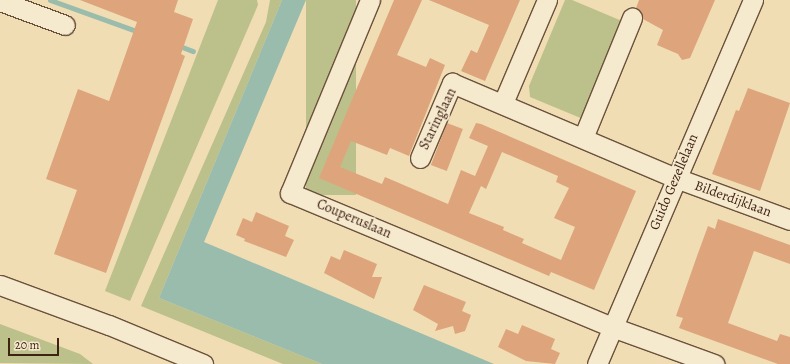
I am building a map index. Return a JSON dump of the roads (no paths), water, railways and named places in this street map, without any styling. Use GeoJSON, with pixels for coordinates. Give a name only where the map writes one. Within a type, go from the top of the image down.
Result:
{"type":"FeatureCollection","features":[{"type":"Feature","properties":{"kind":"street","name":"Couperuslaan"},"geometry":{"type":"LineString","coordinates":[[370,0],[290,192],[612,327]]}},
{"type":"Feature","properties":{"kind":"street"},"geometry":{"type":"LineString","coordinates":[[503,103],[547,0]]}},
{"type":"Feature","properties":{"kind":"street","name":"Guido Gezellelaan"},"geometry":{"type":"LineString","coordinates":[[597,364],[753,0]]}},
{"type":"Feature","properties":{"kind":"street"},"geometry":{"type":"LineString","coordinates":[[0,1],[65,25]]}},
{"type":"Feature","properties":{"kind":"street"},"geometry":{"type":"LineString","coordinates":[[583,138],[632,18]]}},
{"type":"Feature","properties":{"kind":"street","name":"Staringlaan"},"geometry":{"type":"LineString","coordinates":[[420,158],[452,83],[503,103],[676,178]]}},
{"type":"Feature","properties":{"kind":"street","name":"Bilderdijklaan"},"geometry":{"type":"LineString","coordinates":[[676,178],[790,220]]}},
{"type":"Feature","properties":{"kind":"street"},"geometry":{"type":"LineString","coordinates":[[0,286],[109,325],[202,364]]}},
{"type":"Feature","properties":{"kind":"street"},"geometry":{"type":"LineString","coordinates":[[612,327],[714,364]]}},
{"type":"Feature","properties":{"kind":"waterway"},"geometry":{"type":"LineString","coordinates":[[50,0],[139,32]]}},
{"type":"Feature","properties":{"kind":"waterway"},"geometry":{"type":"LineString","coordinates":[[177,45],[193,51]]}}]}
